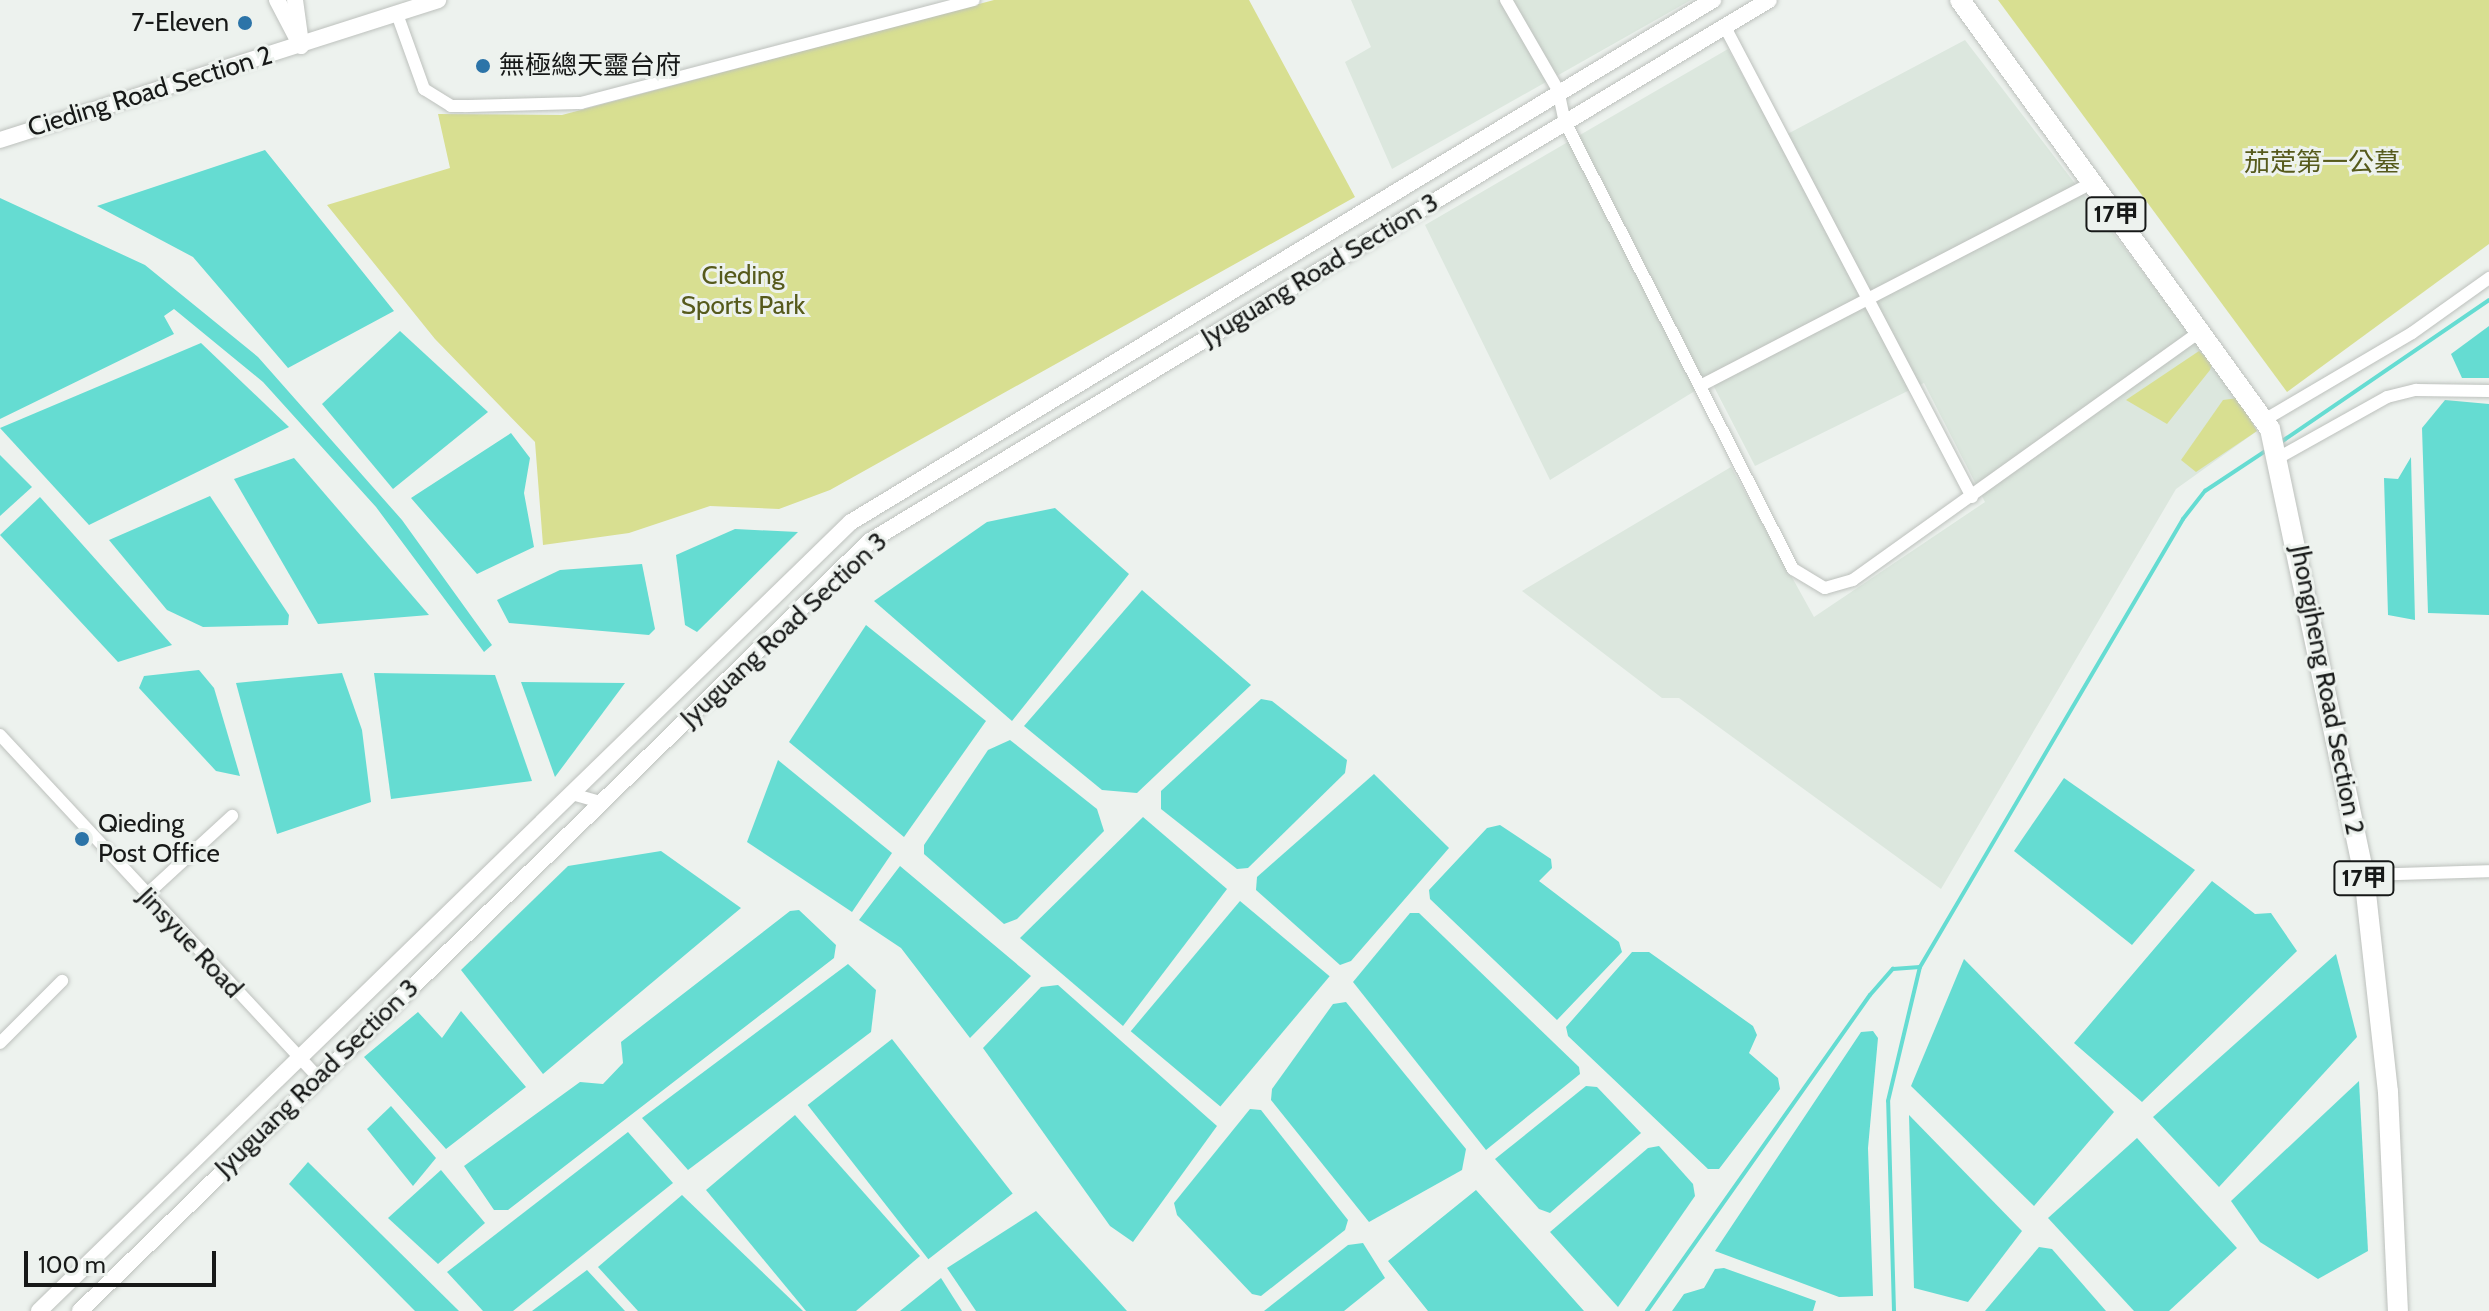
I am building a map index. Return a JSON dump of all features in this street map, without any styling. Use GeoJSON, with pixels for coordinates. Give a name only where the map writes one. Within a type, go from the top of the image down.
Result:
{"type":"FeatureCollection","features":[{"type":"Feature","properties":{"kind":"main road","name":"17甲"},"geometry":{"type":"LineString","coordinates":[[1960,0],[2268,424],[2277,455]]}},
{"type":"Feature","properties":{"kind":"main road","name":"Jhongjheng Road Section 2"},"geometry":{"type":"LineString","coordinates":[[2277,455],[2364,875],[2388,1092],[2398,1311]]}},
{"type":"Feature","properties":{"kind":"street"},"geometry":{"type":"LineString","coordinates":[[277,0],[301,46]]}},
{"type":"Feature","properties":{"kind":"street"},"geometry":{"type":"LineString","coordinates":[[295,0],[301,46]]}},
{"type":"Feature","properties":{"kind":"street","name":"Cieding Road Section 2"},"geometry":{"type":"LineString","coordinates":[[0,140],[438,0]]}},
{"type":"Feature","properties":{"kind":"street"},"geometry":{"type":"LineString","coordinates":[[397,14],[416,73],[435,100],[451,106],[528,105],[603,98],[974,0]]}},
{"type":"Feature","properties":{"kind":"street"},"geometry":{"type":"LineString","coordinates":[[1506,0],[1558,90],[1565,122],[1793,569],[1825,588],[1853,580],[2201,331]]}},
{"type":"Feature","properties":{"kind":"street","name":"Jyuguang Road Section 3"},"geometry":{"type":"LineString","coordinates":[[39,1311],[851,522],[1558,90],[1713,0]]}},
{"type":"Feature","properties":{"kind":"street","name":"Jyuguang Road Section 3"},"geometry":{"type":"LineString","coordinates":[[80,1311],[870,541],[1769,0]]}},
{"type":"Feature","properties":{"kind":"street"},"geometry":{"type":"LineString","coordinates":[[1725,27],[1871,298],[1972,497]]}},
{"type":"Feature","properties":{"kind":"street"},"geometry":{"type":"LineString","coordinates":[[1700,386],[2093,182]]}},
{"type":"Feature","properties":{"kind":"street"},"geometry":{"type":"LineString","coordinates":[[2268,424],[2412,333],[2489,278]]}},
{"type":"Feature","properties":{"kind":"street"},"geometry":{"type":"LineString","coordinates":[[2277,455],[2387,397],[2416,390],[2489,391]]}},
{"type":"Feature","properties":{"kind":"street","name":"Jinsyue Road"},"geometry":{"type":"LineString","coordinates":[[0,735],[318,1077]]}},
{"type":"Feature","properties":{"kind":"street"},"geometry":{"type":"LineString","coordinates":[[572,794],[603,803]]}},
{"type":"Feature","properties":{"kind":"street"},"geometry":{"type":"LineString","coordinates":[[146,895],[232,816]]}},
{"type":"Feature","properties":{"kind":"street"},"geometry":{"type":"LineString","coordinates":[[2364,875],[2489,871]]}},
{"type":"Feature","properties":{"kind":"street"},"geometry":{"type":"LineString","coordinates":[[0,1043],[62,981]]}},
{"type":"Feature","properties":{"kind":"shaded area"},"geometry":{"type":"Polygon","coordinates":[[[1351,0],[1691,0],[1392,169],[1345,62],[1371,47],[1351,0]]]}},
{"type":"Feature","properties":{"kind":"shaded area"},"geometry":{"type":"Polygon","coordinates":[[[1965,40],[2205,353],[2257,431],[2176,489],[1941,889],[1679,698],[1662,698],[1522,591],[1731,467],[1814,617],[1985,502],[1924,383],[1755,466],[1711,381],[1550,480],[1425,225],[1728,49],[1778,139],[1965,40]]]}},
{"type":"Feature","properties":{"kind":"green space","name":"Cieding Sports Park"},"geometry":{"type":"Polygon","coordinates":[[[994,0],[1249,0],[1355,197],[830,490],[779,509],[710,506],[629,533],[543,545],[535,442],[435,339],[327,205],[450,168],[438,114],[562,115],[994,0]]]}},
{"type":"Feature","properties":{"kind":"green space","name":"茄萣第一公墓"},"geometry":{"type":"Polygon","coordinates":[[[1998,0],[2489,0],[2489,244],[2287,392],[1998,0]]]}},
{"type":"Feature","properties":{"kind":"green space"},"geometry":{"type":"Polygon","coordinates":[[[2199,351],[2212,363],[2210,370],[2167,424],[2126,400],[2199,351]]]}},
{"type":"Feature","properties":{"kind":"green space"},"geometry":{"type":"Polygon","coordinates":[[[2238,398],[2257,431],[2196,472],[2181,460],[2223,400],[2238,398]]]}},
{"type":"Feature","properties":{"kind":"water"},"geometry":{"type":"Polygon","coordinates":[[[265,150],[394,311],[288,368],[193,257],[97,206],[265,150]]]}},
{"type":"Feature","properties":{"kind":"water"},"geometry":{"type":"Polygon","coordinates":[[[0,198],[145,265],[258,357],[402,520],[492,645],[484,652],[376,507],[263,382],[174,309],[164,316],[174,334],[0,419],[0,198]]]}},
{"type":"Feature","properties":{"kind":"water"},"geometry":{"type":"Polygon","coordinates":[[[2489,326],[2489,378],[2462,378],[2451,354],[2489,326]]]}},
{"type":"Feature","properties":{"kind":"water"},"geometry":{"type":"Polygon","coordinates":[[[400,331],[488,412],[393,489],[322,404],[400,331]]]}},
{"type":"Feature","properties":{"kind":"water"},"geometry":{"type":"Polygon","coordinates":[[[201,343],[289,427],[89,525],[0,428],[201,343]]]}},
{"type":"Feature","properties":{"kind":"water"},"geometry":{"type":"Polygon","coordinates":[[[2445,400],[2489,404],[2489,615],[2428,613],[2422,428],[2445,400]]]}},
{"type":"Feature","properties":{"kind":"water"},"geometry":{"type":"Polygon","coordinates":[[[511,433],[530,458],[524,493],[534,547],[477,574],[411,498],[511,433]]]}},
{"type":"Feature","properties":{"kind":"water"},"geometry":{"type":"Polygon","coordinates":[[[0,455],[32,487],[0,516],[0,455]]]}},
{"type":"Feature","properties":{"kind":"water"},"geometry":{"type":"Polygon","coordinates":[[[2411,457],[2415,620],[2388,615],[2384,478],[2398,479],[2411,457]]]}},
{"type":"Feature","properties":{"kind":"water"},"geometry":{"type":"Polygon","coordinates":[[[294,458],[429,615],[318,624],[234,479],[294,458]]]}},
{"type":"Feature","properties":{"kind":"water"},"geometry":{"type":"Polygon","coordinates":[[[210,496],[289,615],[288,625],[203,627],[167,610],[109,540],[210,496]]]}},
{"type":"Feature","properties":{"kind":"water"},"geometry":{"type":"Polygon","coordinates":[[[40,497],[172,645],[118,662],[0,535],[40,497]]]}},
{"type":"Feature","properties":{"kind":"water"},"geometry":{"type":"Polygon","coordinates":[[[1055,508],[1129,574],[1012,721],[874,601],[987,522],[1055,508]]]}},
{"type":"Feature","properties":{"kind":"water"},"geometry":{"type":"Polygon","coordinates":[[[735,529],[798,532],[697,632],[685,625],[676,555],[735,529]]]}},
{"type":"Feature","properties":{"kind":"water"},"geometry":{"type":"Polygon","coordinates":[[[642,564],[655,629],[649,635],[509,623],[497,600],[560,570],[642,564]]]}},
{"type":"Feature","properties":{"kind":"water"},"geometry":{"type":"Polygon","coordinates":[[[1142,590],[1251,685],[1137,793],[1102,790],[1024,726],[1142,590]]]}},
{"type":"Feature","properties":{"kind":"water"},"geometry":{"type":"Polygon","coordinates":[[[866,625],[986,721],[904,837],[789,742],[866,625]]]}},
{"type":"Feature","properties":{"kind":"water"},"geometry":{"type":"Polygon","coordinates":[[[199,670],[214,688],[240,776],[216,771],[139,688],[144,676],[199,670]]]}},
{"type":"Feature","properties":{"kind":"water"},"geometry":{"type":"Polygon","coordinates":[[[342,673],[362,730],[371,802],[277,834],[236,683],[342,673]]]}},
{"type":"Feature","properties":{"kind":"water"},"geometry":{"type":"Polygon","coordinates":[[[374,673],[495,675],[532,781],[391,799],[374,673]]]}},
{"type":"Feature","properties":{"kind":"water"},"geometry":{"type":"Polygon","coordinates":[[[521,682],[625,683],[555,777],[521,682]]]}},
{"type":"Feature","properties":{"kind":"water"},"geometry":{"type":"Polygon","coordinates":[[[1261,699],[1272,701],[1347,760],[1345,773],[1248,868],[1237,869],[1161,809],[1161,791],[1261,699]]]}},
{"type":"Feature","properties":{"kind":"water"},"geometry":{"type":"Polygon","coordinates":[[[1010,740],[1097,809],[1104,831],[1017,919],[1004,924],[924,854],[924,845],[988,750],[1010,740]]]}},
{"type":"Feature","properties":{"kind":"water"},"geometry":{"type":"Polygon","coordinates":[[[778,760],[892,853],[852,912],[747,842],[778,760]]]}},
{"type":"Feature","properties":{"kind":"water"},"geometry":{"type":"Polygon","coordinates":[[[1374,774],[1449,848],[1351,961],[1340,965],[1256,890],[1257,877],[1374,774]]]}},
{"type":"Feature","properties":{"kind":"water"},"geometry":{"type":"Polygon","coordinates":[[[2064,778],[2195,870],[2132,945],[2014,851],[2064,778]]]}},
{"type":"Feature","properties":{"kind":"water"},"geometry":{"type":"Polygon","coordinates":[[[1143,817],[1227,889],[1123,1026],[1020,938],[1143,817]]]}},
{"type":"Feature","properties":{"kind":"water"},"geometry":{"type":"Polygon","coordinates":[[[1500,825],[1551,859],[1552,868],[1539,881],[1619,942],[1622,952],[1557,1020],[1430,899],[1429,890],[1487,828],[1500,825]]]}},
{"type":"Feature","properties":{"kind":"water"},"geometry":{"type":"Polygon","coordinates":[[[661,851],[741,908],[543,1074],[461,970],[568,866],[661,851]]]}},
{"type":"Feature","properties":{"kind":"water"},"geometry":{"type":"Polygon","coordinates":[[[900,866],[1031,976],[970,1038],[901,948],[859,920],[900,866]]]}},
{"type":"Feature","properties":{"kind":"water"},"geometry":{"type":"Polygon","coordinates":[[[2212,881],[2255,914],[2271,913],[2297,951],[2142,1102],[2074,1043],[2212,881]]]}},
{"type":"Feature","properties":{"kind":"water"},"geometry":{"type":"Polygon","coordinates":[[[1240,901],[1330,976],[1220,1106],[1131,1031],[1240,901]]]}},
{"type":"Feature","properties":{"kind":"water"},"geometry":{"type":"Polygon","coordinates":[[[799,910],[836,945],[834,958],[508,1210],[494,1210],[464,1166],[580,1082],[603,1084],[623,1063],[621,1042],[790,911],[799,910]]]}},
{"type":"Feature","properties":{"kind":"water"},"geometry":{"type":"Polygon","coordinates":[[[1410,913],[1419,913],[1579,1067],[1580,1074],[1486,1150],[1353,982],[1410,913]]]}},
{"type":"Feature","properties":{"kind":"water"},"geometry":{"type":"Polygon","coordinates":[[[1632,952],[1649,952],[1753,1026],[1757,1035],[1749,1053],[1778,1078],[1780,1089],[1719,1169],[1708,1169],[1568,1036],[1566,1027],[1632,952]]]}},
{"type":"Feature","properties":{"kind":"water"},"geometry":{"type":"Polygon","coordinates":[[[2336,954],[2357,1037],[2219,1187],[2153,1117],[2336,954]]]}},
{"type":"Feature","properties":{"kind":"water"},"geometry":{"type":"Polygon","coordinates":[[[1964,959],[2114,1112],[2034,1206],[1911,1086],[1964,959]]]}},
{"type":"Feature","properties":{"kind":"water"},"geometry":{"type":"Polygon","coordinates":[[[848,964],[876,990],[871,1032],[688,1170],[642,1118],[848,964]]]}},
{"type":"Feature","properties":{"kind":"water"},"geometry":{"type":"Polygon","coordinates":[[[1058,985],[1217,1126],[1133,1242],[1110,1226],[983,1048],[1041,987],[1058,985]]]}},
{"type":"Feature","properties":{"kind":"water"},"geometry":{"type":"Polygon","coordinates":[[[1346,1002],[1466,1149],[1462,1170],[1369,1222],[1271,1100],[1272,1089],[1333,1004],[1346,1002]]]}},
{"type":"Feature","properties":{"kind":"water"},"geometry":{"type":"Polygon","coordinates":[[[461,1011],[526,1087],[446,1149],[364,1057],[418,1012],[442,1038],[461,1011]]]}},
{"type":"Feature","properties":{"kind":"water"},"geometry":{"type":"Polygon","coordinates":[[[1873,1031],[1878,1038],[1868,1148],[1873,1296],[1839,1297],[1715,1251],[1861,1032],[1873,1031]]]}},
{"type":"Feature","properties":{"kind":"water"},"geometry":{"type":"Polygon","coordinates":[[[892,1039],[1013,1193],[928,1259],[808,1105],[892,1039]]]}},
{"type":"Feature","properties":{"kind":"water"},"geometry":{"type":"Polygon","coordinates":[[[2359,1081],[2368,1251],[2318,1279],[2260,1242],[2231,1201],[2359,1081]]]}},
{"type":"Feature","properties":{"kind":"water"},"geometry":{"type":"Polygon","coordinates":[[[1586,1086],[1597,1087],[1641,1133],[1550,1213],[1539,1209],[1495,1159],[1586,1086]]]}},
{"type":"Feature","properties":{"kind":"water"},"geometry":{"type":"Polygon","coordinates":[[[391,1106],[436,1158],[413,1186],[367,1129],[391,1106]]]}},
{"type":"Feature","properties":{"kind":"water"},"geometry":{"type":"Polygon","coordinates":[[[1250,1109],[1261,1110],[1348,1220],[1345,1230],[1261,1296],[1252,1294],[1177,1215],[1174,1203],[1250,1109]]]}},
{"type":"Feature","properties":{"kind":"water"},"geometry":{"type":"Polygon","coordinates":[[[795,1115],[920,1256],[856,1311],[806,1311],[706,1190],[795,1115]]]}},
{"type":"Feature","properties":{"kind":"water"},"geometry":{"type":"Polygon","coordinates":[[[1909,1115],[2022,1231],[1968,1302],[1914,1288],[1909,1115]]]}},
{"type":"Feature","properties":{"kind":"water"},"geometry":{"type":"Polygon","coordinates":[[[628,1132],[673,1183],[513,1311],[483,1311],[447,1272],[628,1132]]]}},
{"type":"Feature","properties":{"kind":"water"},"geometry":{"type":"Polygon","coordinates":[[[2137,1138],[2237,1248],[2169,1311],[2134,1311],[2048,1218],[2137,1138]]]}},
{"type":"Feature","properties":{"kind":"water"},"geometry":{"type":"Polygon","coordinates":[[[1659,1146],[1693,1184],[1695,1196],[1618,1307],[1550,1232],[1648,1148],[1659,1146]]]}},
{"type":"Feature","properties":{"kind":"water"},"geometry":{"type":"Polygon","coordinates":[[[308,1162],[459,1311],[415,1311],[289,1184],[308,1162]]]}},
{"type":"Feature","properties":{"kind":"water"},"geometry":{"type":"Polygon","coordinates":[[[441,1170],[485,1223],[438,1264],[388,1218],[441,1170]]]}},
{"type":"Feature","properties":{"kind":"water"},"geometry":{"type":"Polygon","coordinates":[[[1476,1190],[1584,1311],[1428,1311],[1388,1261],[1476,1190]]]}},
{"type":"Feature","properties":{"kind":"water"},"geometry":{"type":"Polygon","coordinates":[[[682,1195],[803,1311],[638,1311],[598,1267],[682,1195]]]}},
{"type":"Feature","properties":{"kind":"water"},"geometry":{"type":"Polygon","coordinates":[[[1036,1211],[1127,1311],[976,1311],[947,1268],[1036,1211]]]}},
{"type":"Feature","properties":{"kind":"water"},"geometry":{"type":"Polygon","coordinates":[[[1363,1243],[1385,1278],[1344,1311],[1264,1311],[1348,1245],[1363,1243]]]}},
{"type":"Feature","properties":{"kind":"water"},"geometry":{"type":"Polygon","coordinates":[[[2039,1247],[2052,1249],[2106,1311],[1985,1311],[2039,1247]]]}},
{"type":"Feature","properties":{"kind":"water"},"geometry":{"type":"Polygon","coordinates":[[[1724,1268],[1816,1301],[1813,1311],[1672,1311],[1684,1294],[1704,1288],[1715,1269],[1724,1268]]]}},
{"type":"Feature","properties":{"kind":"water"},"geometry":{"type":"Polygon","coordinates":[[[587,1270],[625,1311],[532,1311],[587,1270]]]}},
{"type":"Feature","properties":{"kind":"water"},"geometry":{"type":"Polygon","coordinates":[[[941,1278],[962,1311],[900,1311],[941,1278]]]}},
{"type":"Feature","properties":{"kind":"waterway"},"geometry":{"type":"LineString","coordinates":[[2281,442],[2489,300]]}},
{"type":"Feature","properties":{"kind":"waterway"},"geometry":{"type":"LineString","coordinates":[[1894,1311],[1888,1101],[1920,967],[2183,519],[2205,491],[2267,450]]}},
{"type":"Feature","properties":{"kind":"waterway"},"geometry":{"type":"LineString","coordinates":[[1647,1311],[1870,995],[1893,969],[1920,967]]}},
{"type":"Feature","properties":{"kind":"place","name":"7-Eleven"},"geometry":{"type":"Point","coordinates":[245,23]}},
{"type":"Feature","properties":{"kind":"place","name":"無極總天靈台府"},"geometry":{"type":"Point","coordinates":[483,66]}},
{"type":"Feature","properties":{"kind":"place","name":"Qieding Post Office"},"geometry":{"type":"Point","coordinates":[82,839]}}]}
